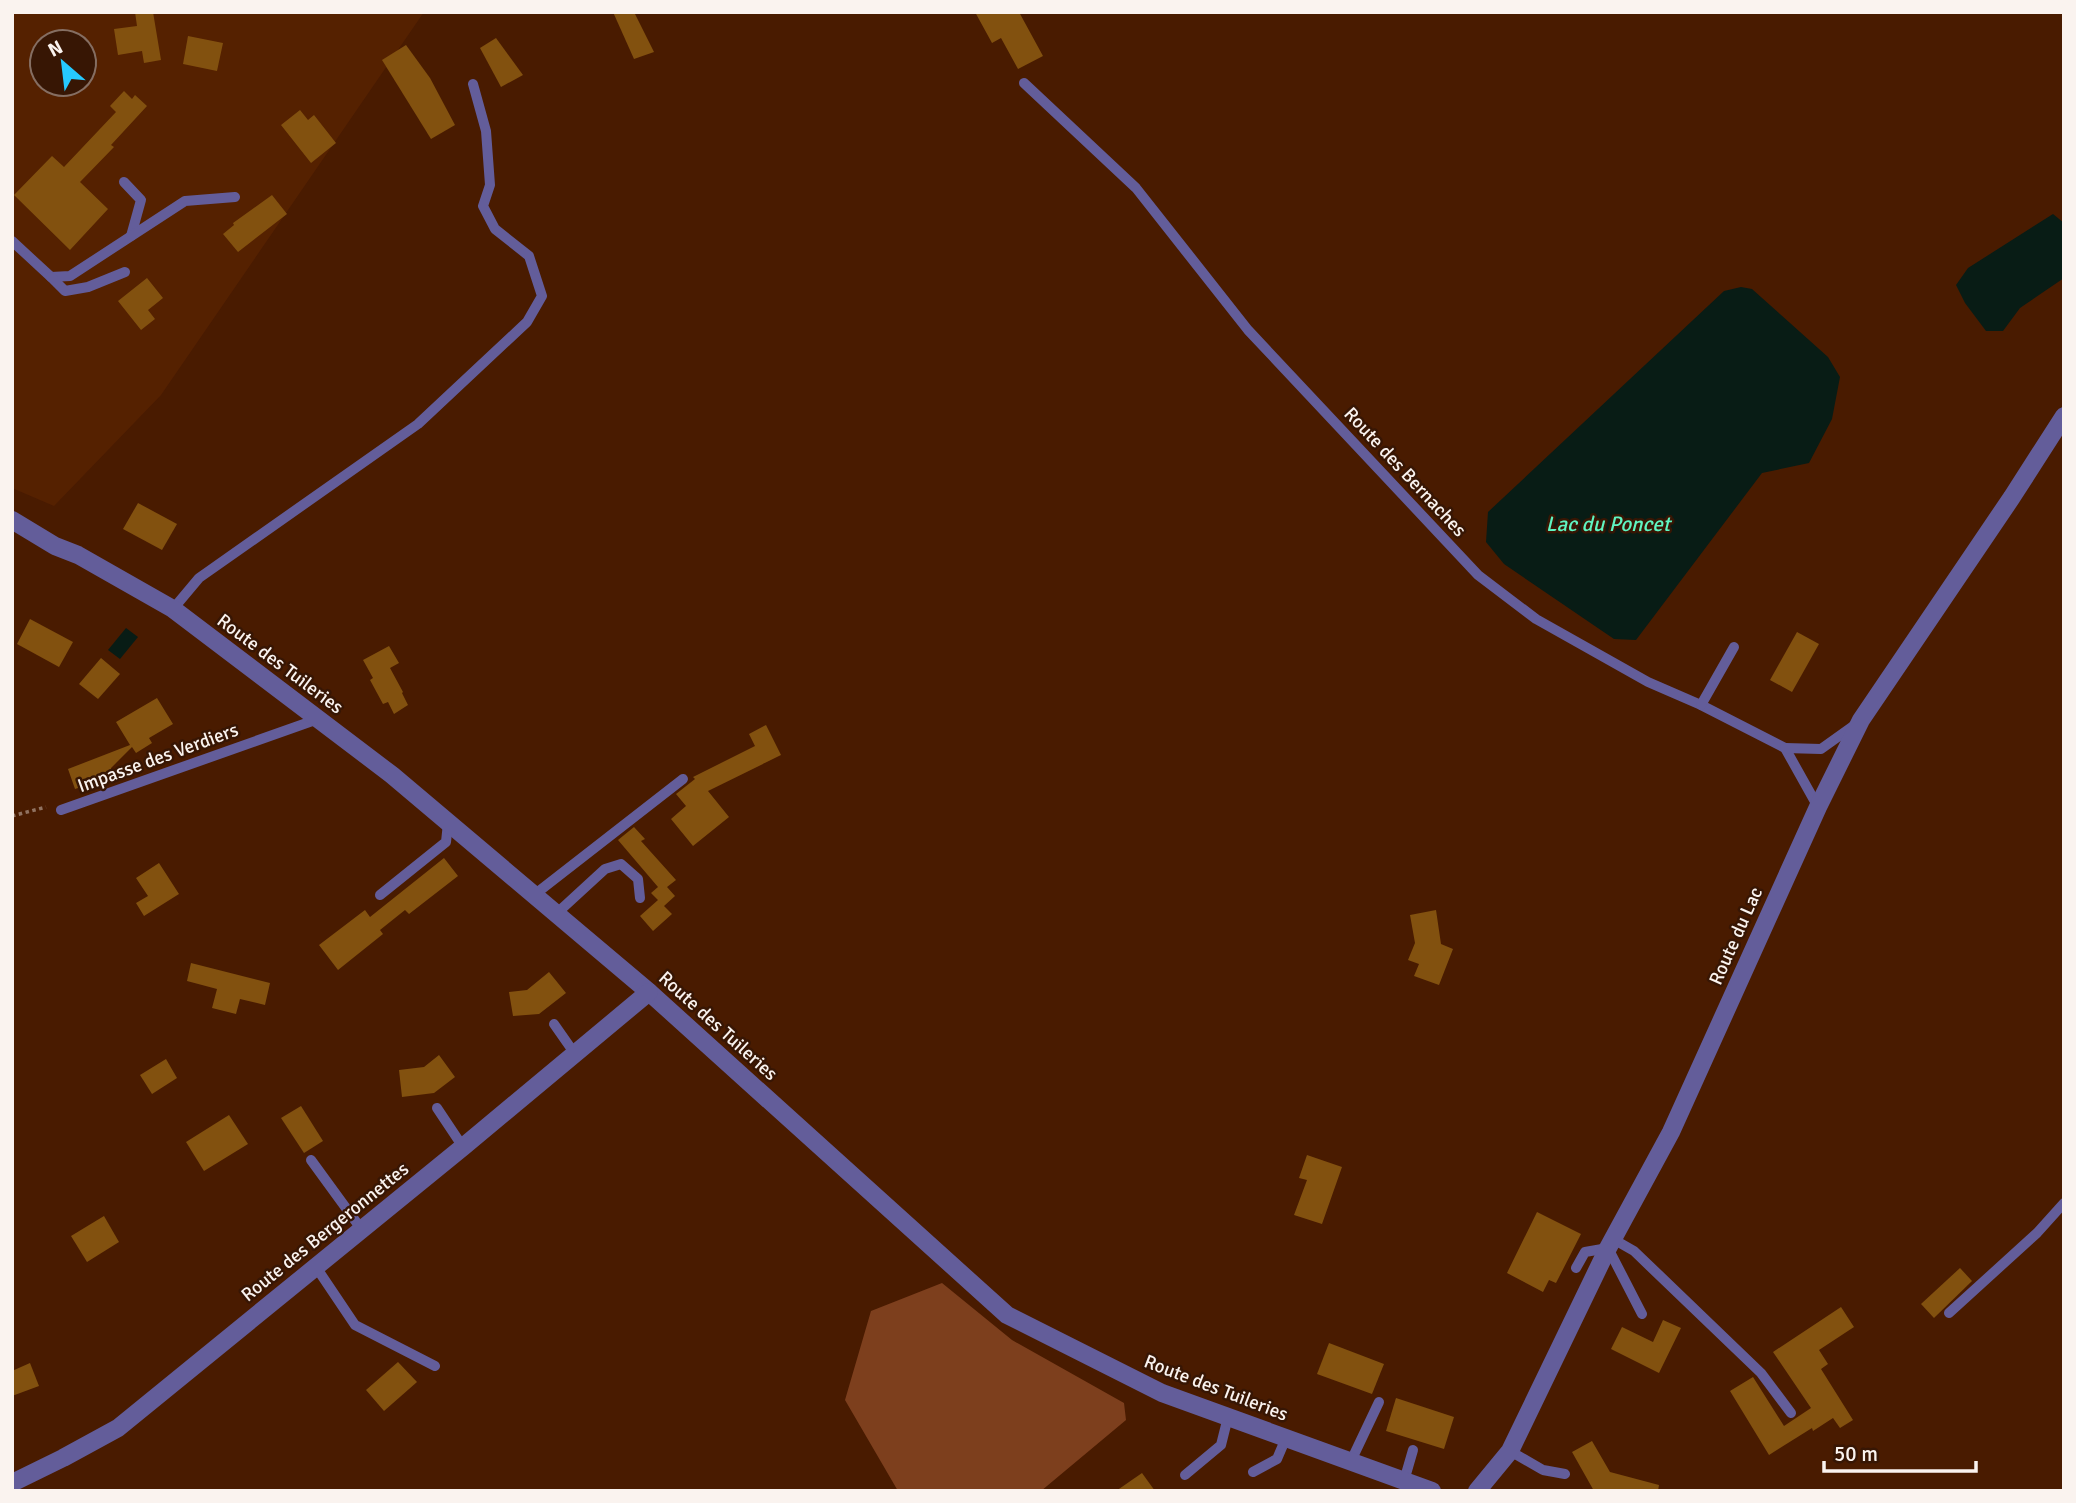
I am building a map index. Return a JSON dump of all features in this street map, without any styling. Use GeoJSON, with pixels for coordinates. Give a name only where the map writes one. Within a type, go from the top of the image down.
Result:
{"type":"FeatureCollection","features":[{"type":"Feature","properties":{"kind":"street","name":"Route du Lac"},"geometry":{"type":"LineString","coordinates":[[1476,1491],[1510,1451],[1611,1243],[1671,1132],[1818,807],[1861,720],[2064,416]]}},
{"type":"Feature","properties":{"kind":"street","name":"Route des Tuileries"},"geometry":{"type":"LineString","coordinates":[[12,520],[173,609],[392,775],[649,992],[1007,1315],[1162,1393],[1430,1490]]}},
{"type":"Feature","properties":{"kind":"street","name":"Route des Bergeronnettes"},"geometry":{"type":"LineString","coordinates":[[18,1484],[118,1429],[649,992]]}},
{"type":"Feature","properties":{"kind":"lane","name":"Route des Bernaches"},"geometry":{"type":"LineString","coordinates":[[1024,83],[1136,188],[1248,330],[1478,575],[1536,619],[1648,682],[1701,705],[1785,748]]}},
{"type":"Feature","properties":{"kind":"lane"},"geometry":{"type":"LineString","coordinates":[[173,609],[199,578],[418,424],[527,323],[542,296],[529,256],[495,229],[483,206],[490,184],[486,131],[473,84]]}},
{"type":"Feature","properties":{"kind":"lane"},"geometry":{"type":"LineString","coordinates":[[124,182],[141,200],[131,236]]}},
{"type":"Feature","properties":{"kind":"lane"},"geometry":{"type":"LineString","coordinates":[[51,278],[70,276],[186,201],[235,197]]}},
{"type":"Feature","properties":{"kind":"lane"},"geometry":{"type":"LineString","coordinates":[[12,241],[65,291],[88,287],[125,272]]}},
{"type":"Feature","properties":{"kind":"lane"},"geometry":{"type":"LineString","coordinates":[[1701,705],[1734,648]]}},
{"type":"Feature","properties":{"kind":"lane","name":"Impasse des Verdiers"},"geometry":{"type":"LineString","coordinates":[[61,810],[318,719]]}},
{"type":"Feature","properties":{"kind":"lane"},"geometry":{"type":"LineString","coordinates":[[1785,748],[1821,749],[1861,720]]}},
{"type":"Feature","properties":{"kind":"lane"},"geometry":{"type":"LineString","coordinates":[[1785,748],[1818,807]]}},
{"type":"Feature","properties":{"kind":"lane"},"geometry":{"type":"LineString","coordinates":[[534,895],[683,779]]}},
{"type":"Feature","properties":{"kind":"lane"},"geometry":{"type":"LineString","coordinates":[[380,895],[446,842],[448,823]]}},
{"type":"Feature","properties":{"kind":"lane"},"geometry":{"type":"LineString","coordinates":[[556,914],[605,869],[621,864],[638,879],[640,898]]}},
{"type":"Feature","properties":{"kind":"lane"},"geometry":{"type":"LineString","coordinates":[[554,1024],[575,1054]]}},
{"type":"Feature","properties":{"kind":"lane"},"geometry":{"type":"LineString","coordinates":[[437,1108],[463,1147]]}},
{"type":"Feature","properties":{"kind":"lane"},"geometry":{"type":"LineString","coordinates":[[311,1160],[362,1230]]}},
{"type":"Feature","properties":{"kind":"lane"},"geometry":{"type":"LineString","coordinates":[[1949,1313],[2037,1233],[2064,1203]]}},
{"type":"Feature","properties":{"kind":"lane"},"geometry":{"type":"LineString","coordinates":[[1576,1268],[1585,1252],[1611,1243],[1634,1251],[1761,1373],[1791,1413]]}},
{"type":"Feature","properties":{"kind":"lane"},"geometry":{"type":"LineString","coordinates":[[1611,1243],[1642,1314]]}},
{"type":"Feature","properties":{"kind":"lane"},"geometry":{"type":"LineString","coordinates":[[316,1267],[355,1325],[435,1366]]}},
{"type":"Feature","properties":{"kind":"lane"},"geometry":{"type":"LineString","coordinates":[[1351,1461],[1378,1402]]}},
{"type":"Feature","properties":{"kind":"lane"},"geometry":{"type":"LineString","coordinates":[[1185,1475],[1220,1445],[1228,1417]]}},
{"type":"Feature","properties":{"kind":"lane"},"geometry":{"type":"LineString","coordinates":[[1253,1472],[1278,1459],[1286,1438]]}},
{"type":"Feature","properties":{"kind":"lane"},"geometry":{"type":"LineString","coordinates":[[1405,1481],[1413,1450]]}},
{"type":"Feature","properties":{"kind":"lane"},"geometry":{"type":"LineString","coordinates":[[1510,1451],[1543,1469],[1564,1474]]}},
{"type":"Feature","properties":{"kind":"path","name":"Impasse des Verdiers"},"geometry":{"type":"LineString","coordinates":[[12,817],[58,803],[61,810]]}},
{"type":"Feature","properties":{"kind":"shaded area"},"geometry":{"type":"Polygon","coordinates":[[[12,12],[424,12],[161,395],[54,506],[12,488],[12,12]]]}},
{"type":"Feature","properties":{"kind":"shaded area"},"geometry":{"type":"Polygon","coordinates":[[[942,1283],[1012,1340],[1124,1403],[1126,1420],[1041,1491],[898,1491],[845,1400],[871,1311],[942,1283]]]}},
{"type":"Feature","properties":{"kind":"water"},"geometry":{"type":"Polygon","coordinates":[[[2053,214],[2064,223],[2064,278],[2020,308],[2003,331],[1986,331],[1965,303],[1956,285],[1968,268],[2053,214]]]}},
{"type":"Feature","properties":{"kind":"water","name":"Lac du Poncet"},"geometry":{"type":"Polygon","coordinates":[[[1741,287],[1752,289],[1828,357],[1840,377],[1832,419],[1809,463],[1762,473],[1636,640],[1614,639],[1504,564],[1486,542],[1488,512],[1724,291],[1741,287]]]}},
{"type":"Feature","properties":{"kind":"water"},"geometry":{"type":"Polygon","coordinates":[[[126,628],[138,637],[120,659],[108,650],[126,628]]]}},
{"type":"Feature","properties":{"kind":"building"},"geometry":{"type":"Polygon","coordinates":[[[135,12],[153,12],[161,60],[144,63],[142,51],[118,55],[114,29],[137,26],[135,12]]]}},
{"type":"Feature","properties":{"kind":"building"},"geometry":{"type":"Polygon","coordinates":[[[613,12],[634,12],[654,52],[634,59],[613,12]]]}},
{"type":"Feature","properties":{"kind":"building"},"geometry":{"type":"Polygon","coordinates":[[[975,12],[1019,12],[1043,56],[1018,69],[1001,38],[992,43],[975,12]]]}},
{"type":"Feature","properties":{"kind":"building"},"geometry":{"type":"Polygon","coordinates":[[[188,36],[223,43],[217,71],[183,64],[188,36]]]}},
{"type":"Feature","properties":{"kind":"building"},"geometry":{"type":"Polygon","coordinates":[[[496,38],[523,75],[501,87],[480,48],[496,38]]]}},
{"type":"Feature","properties":{"kind":"building"},"geometry":{"type":"Polygon","coordinates":[[[406,45],[430,78],[455,125],[431,139],[382,60],[406,45]]]}},
{"type":"Feature","properties":{"kind":"building"},"geometry":{"type":"Polygon","coordinates":[[[124,91],[132,99],[135,95],[147,106],[111,145],[114,147],[80,182],[108,209],[70,250],[14,195],[52,156],[64,167],[116,112],[110,106],[124,91]]]}},
{"type":"Feature","properties":{"kind":"building"},"geometry":{"type":"Polygon","coordinates":[[[300,110],[308,120],[314,115],[336,143],[311,163],[281,125],[300,110]]]}},
{"type":"Feature","properties":{"kind":"building"},"geometry":{"type":"Polygon","coordinates":[[[272,195],[287,214],[238,252],[223,234],[233,223],[272,195]]]}},
{"type":"Feature","properties":{"kind":"building"},"geometry":{"type":"Polygon","coordinates":[[[147,278],[163,298],[148,310],[155,319],[141,330],[118,301],[147,278]]]}},
{"type":"Feature","properties":{"kind":"building"},"geometry":{"type":"Polygon","coordinates":[[[138,503],[177,524],[162,550],[123,529],[138,503]]]}},
{"type":"Feature","properties":{"kind":"building"},"geometry":{"type":"Polygon","coordinates":[[[30,619],[73,642],[59,667],[17,644],[30,619]]]}},
{"type":"Feature","properties":{"kind":"building"},"geometry":{"type":"Polygon","coordinates":[[[1797,632],[1819,644],[1792,692],[1770,680],[1797,632]]]}},
{"type":"Feature","properties":{"kind":"building"},"geometry":{"type":"Polygon","coordinates":[[[389,646],[399,663],[390,668],[408,705],[394,714],[388,702],[383,704],[363,660],[389,646]]]}},
{"type":"Feature","properties":{"kind":"building"},"geometry":{"type":"Polygon","coordinates":[[[101,658],[120,674],[98,699],[79,684],[101,658]]]}},
{"type":"Feature","properties":{"kind":"building"},"geometry":{"type":"Polygon","coordinates":[[[157,698],[173,724],[149,738],[152,743],[136,753],[132,747],[111,768],[112,777],[75,789],[68,769],[130,745],[116,722],[157,698]]]}},
{"type":"Feature","properties":{"kind":"building"},"geometry":{"type":"Polygon","coordinates":[[[766,725],[781,755],[708,791],[729,817],[693,846],[671,819],[686,806],[676,794],[695,779],[693,777],[755,746],[749,734],[766,725]]]}},
{"type":"Feature","properties":{"kind":"building"},"geometry":{"type":"Polygon","coordinates":[[[634,827],[645,839],[641,841],[676,880],[667,887],[675,896],[664,906],[672,914],[653,931],[640,916],[658,900],[651,893],[658,887],[618,840],[634,827]]]}},
{"type":"Feature","properties":{"kind":"building"},"geometry":{"type":"Polygon","coordinates":[[[444,858],[458,876],[409,914],[405,910],[380,930],[383,934],[338,970],[319,945],[365,910],[370,917],[444,858]]]}},
{"type":"Feature","properties":{"kind":"building"},"geometry":{"type":"Polygon","coordinates":[[[159,863],[179,894],[144,916],[136,903],[148,896],[136,878],[159,863]]]}},
{"type":"Feature","properties":{"kind":"building"},"geometry":{"type":"Polygon","coordinates":[[[1436,910],[1441,944],[1453,949],[1439,985],[1414,976],[1419,964],[1408,960],[1415,943],[1410,915],[1436,910]]]}},
{"type":"Feature","properties":{"kind":"building"},"geometry":{"type":"Polygon","coordinates":[[[191,963],[270,983],[265,1005],[240,999],[236,1014],[212,1008],[217,989],[187,981],[191,963]]]}},
{"type":"Feature","properties":{"kind":"building"},"geometry":{"type":"Polygon","coordinates":[[[549,972],[566,993],[539,1014],[513,1016],[509,992],[527,990],[549,972]]]}},
{"type":"Feature","properties":{"kind":"building"},"geometry":{"type":"Polygon","coordinates":[[[439,1055],[455,1077],[434,1093],[402,1097],[399,1070],[424,1067],[439,1055]]]}},
{"type":"Feature","properties":{"kind":"building"},"geometry":{"type":"Polygon","coordinates":[[[166,1059],[177,1078],[152,1094],[140,1075],[166,1059]]]}},
{"type":"Feature","properties":{"kind":"building"},"geometry":{"type":"Polygon","coordinates":[[[301,1106],[323,1141],[304,1153],[281,1118],[301,1106]]]}},
{"type":"Feature","properties":{"kind":"building"},"geometry":{"type":"Polygon","coordinates":[[[229,1115],[248,1144],[204,1171],[186,1142],[229,1115]]]}},
{"type":"Feature","properties":{"kind":"building"},"geometry":{"type":"Polygon","coordinates":[[[1307,1155],[1342,1167],[1322,1224],[1294,1215],[1307,1180],[1299,1178],[1307,1155]]]}},
{"type":"Feature","properties":{"kind":"building"},"geometry":{"type":"Polygon","coordinates":[[[1537,1212],[1581,1234],[1556,1283],[1549,1280],[1543,1292],[1507,1273],[1537,1212]]]}},
{"type":"Feature","properties":{"kind":"building"},"geometry":{"type":"Polygon","coordinates":[[[104,1216],[119,1242],[87,1262],[71,1236],[104,1216]]]}},
{"type":"Feature","properties":{"kind":"building"},"geometry":{"type":"Polygon","coordinates":[[[1960,1268],[1972,1281],[1934,1318],[1921,1304],[1960,1268]]]}},
{"type":"Feature","properties":{"kind":"building"},"geometry":{"type":"Polygon","coordinates":[[[1841,1307],[1854,1327],[1819,1350],[1828,1364],[1821,1369],[1853,1420],[1840,1428],[1833,1418],[1769,1455],[1730,1391],[1753,1377],[1784,1426],[1811,1408],[1773,1352],[1841,1307]]]}},
{"type":"Feature","properties":{"kind":"building"},"geometry":{"type":"Polygon","coordinates":[[[1663,1320],[1681,1328],[1659,1373],[1611,1349],[1622,1327],[1653,1342],[1663,1320]]]}},
{"type":"Feature","properties":{"kind":"building"},"geometry":{"type":"Polygon","coordinates":[[[1329,1343],[1384,1364],[1372,1394],[1317,1374],[1329,1343]]]}},
{"type":"Feature","properties":{"kind":"building"},"geometry":{"type":"Polygon","coordinates":[[[398,1362],[417,1382],[384,1411],[366,1390],[398,1362]]]}},
{"type":"Feature","properties":{"kind":"building"},"geometry":{"type":"Polygon","coordinates":[[[30,1363],[39,1386],[12,1396],[12,1371],[30,1363]]]}},
{"type":"Feature","properties":{"kind":"building"},"geometry":{"type":"Polygon","coordinates":[[[1396,1398],[1454,1417],[1444,1449],[1386,1431],[1396,1398]]]}},
{"type":"Feature","properties":{"kind":"building"},"geometry":{"type":"Polygon","coordinates":[[[1592,1441],[1610,1472],[1659,1485],[1658,1491],[1594,1491],[1572,1452],[1592,1441]]]}},
{"type":"Feature","properties":{"kind":"building"},"geometry":{"type":"Polygon","coordinates":[[[1142,1473],[1155,1491],[1116,1491],[1142,1473]]]}}]}
